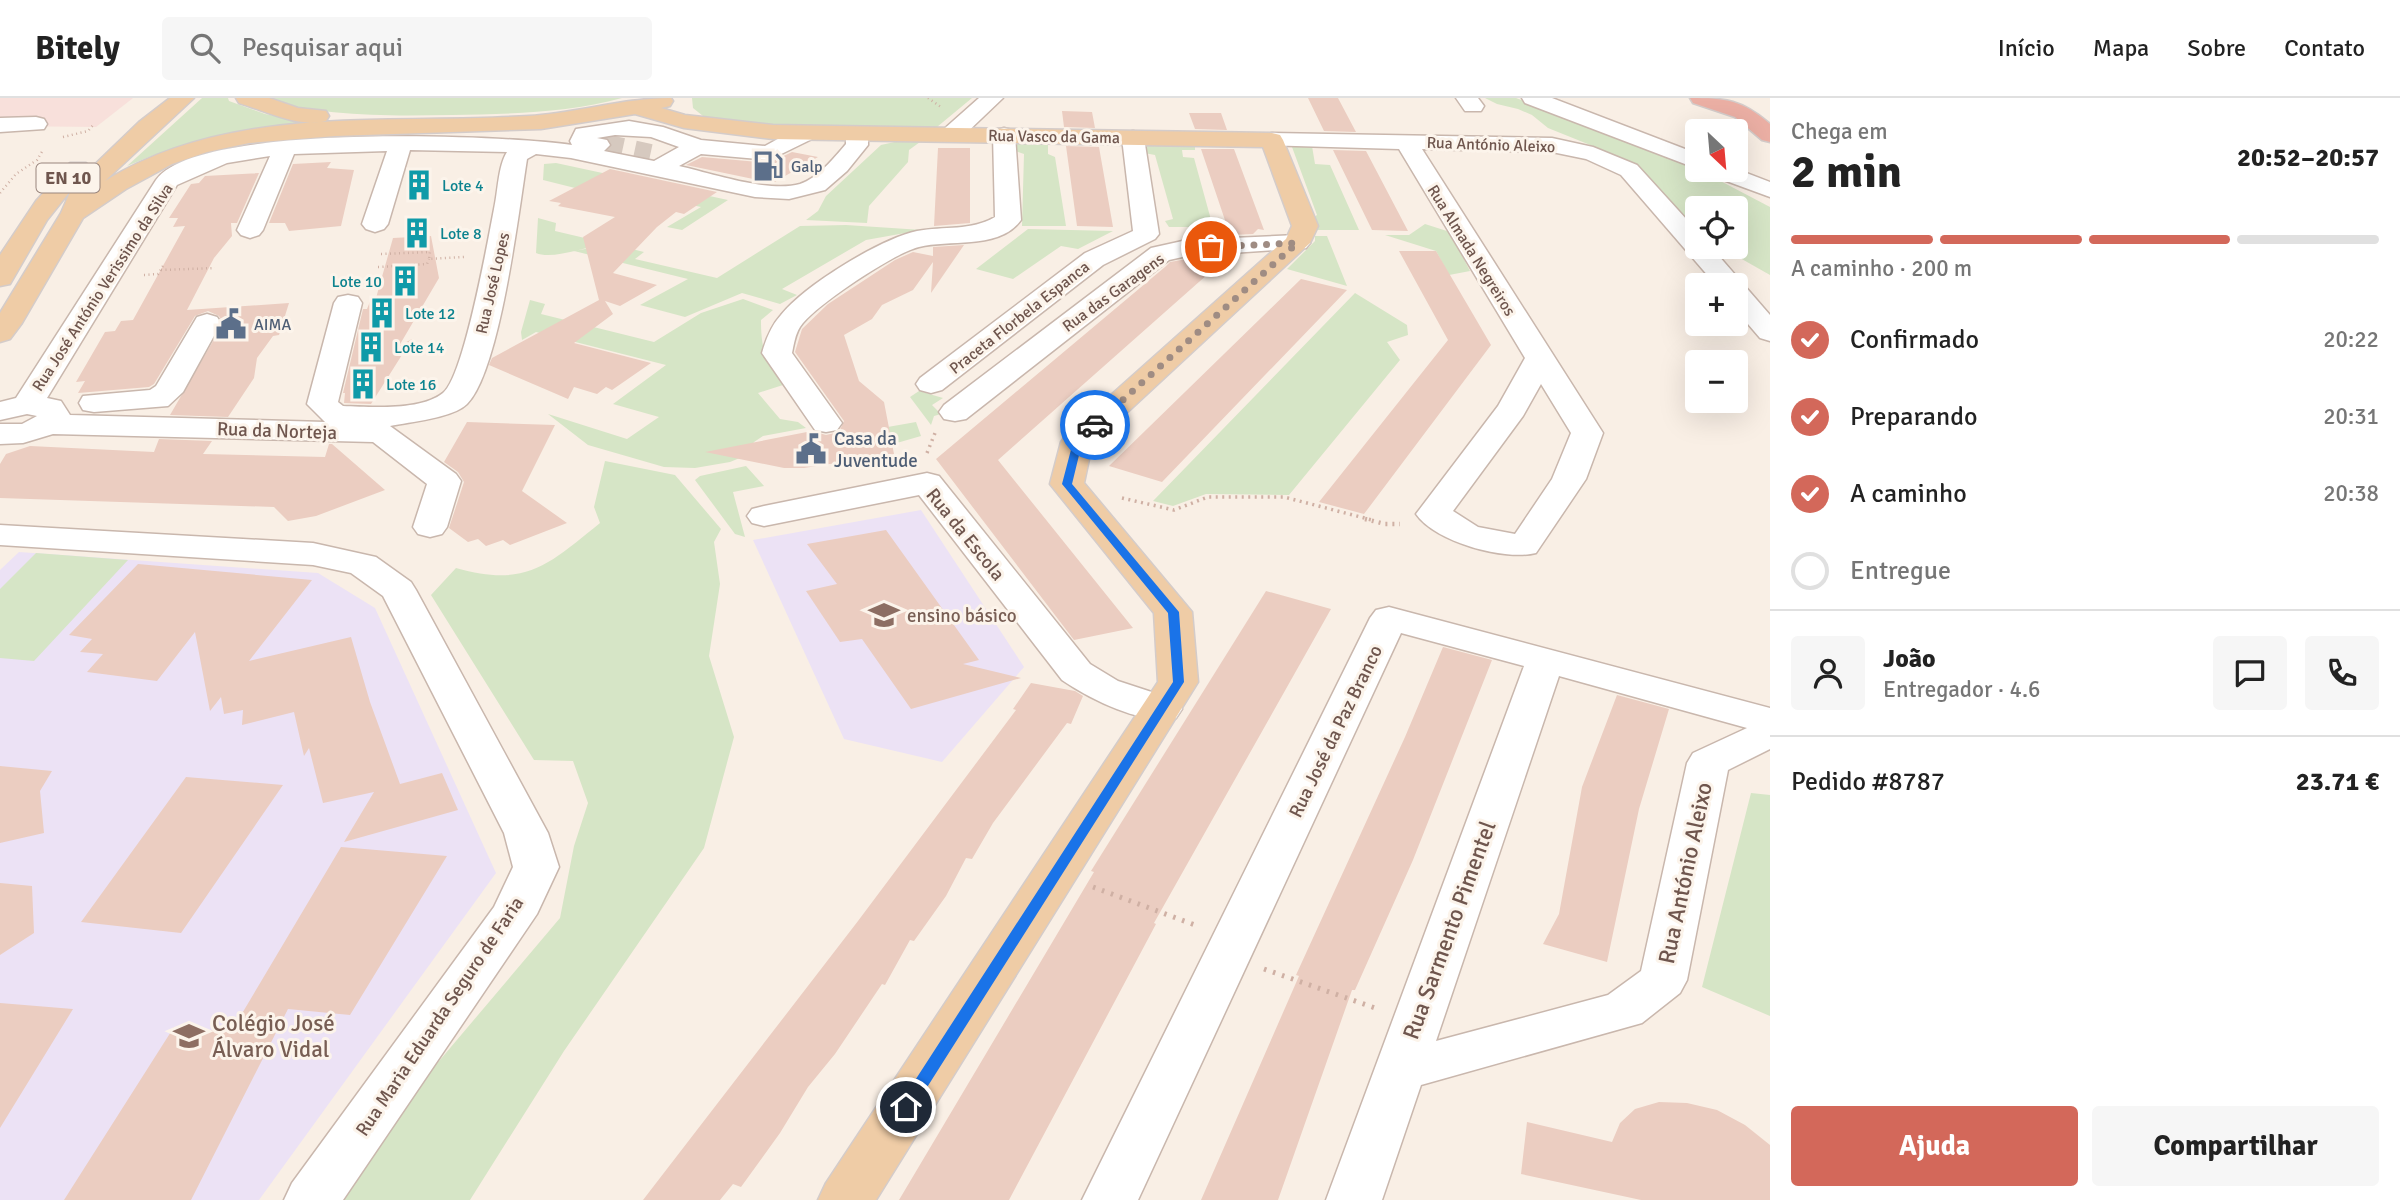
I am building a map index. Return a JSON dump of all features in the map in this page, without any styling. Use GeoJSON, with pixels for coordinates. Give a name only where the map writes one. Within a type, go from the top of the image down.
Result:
{"type":"FeatureCollection","features":[{"type":"Feature","properties":{"kind":"highway"},"geometry":{"type":"LineString","coordinates":[[1702,98],[1739,105],[1770,135]]}},
{"type":"Feature","properties":{"kind":"main road","name":"EN 10"},"geometry":{"type":"LineString","coordinates":[[0,278],[27,232],[63,182],[159,98]]}},
{"type":"Feature","properties":{"kind":"main road","name":"EN 10"},"geometry":{"type":"LineString","coordinates":[[0,333],[72,213],[83,189],[147,127],[183,98]]}},
{"type":"Feature","properties":{"kind":"main road"},"geometry":{"type":"LineString","coordinates":[[247,98],[296,114],[419,121],[549,115],[672,98]]}},
{"type":"Feature","properties":{"kind":"main road"},"geometry":{"type":"LineString","coordinates":[[680,98],[678,108],[705,122]]}},
{"type":"Feature","properties":{"kind":"main road"},"geometry":{"type":"LineString","coordinates":[[72,213],[129,174],[199,147],[271,133],[539,122],[643,101]]}},
{"type":"Feature","properties":{"kind":"main road","name":"Rua Vasco da Gama"},"geometry":{"type":"LineString","coordinates":[[643,101],[671,118],[741,129],[804,134],[1272,140]]}},
{"type":"Feature","properties":{"kind":"main road"},"geometry":{"type":"LineString","coordinates":[[846,1200],[1178,682],[1173,612],[1067,484],[1077,442],[1297,243],[1305,226],[1272,140]]}},
{"type":"Feature","properties":{"kind":"street"},"geometry":{"type":"LineString","coordinates":[[952,134],[992,98]]}},
{"type":"Feature","properties":{"kind":"street"},"geometry":{"type":"LineString","coordinates":[[1533,98],[1685,157]]}},
{"type":"Feature","properties":{"kind":"street"},"geometry":{"type":"LineString","coordinates":[[0,125],[36,124]]}},
{"type":"Feature","properties":{"kind":"street"},"geometry":{"type":"LineString","coordinates":[[599,145],[581,141],[584,134],[607,128],[636,127],[670,135],[697,147],[769,153],[804,134]]}},
{"type":"Feature","properties":{"kind":"street","name":"Rua José António Verissimo da Silva"},"geometry":{"type":"LineString","coordinates":[[18,422],[168,180],[195,166],[235,154],[285,148],[401,144],[534,146],[660,161],[766,192],[802,191],[822,182],[850,154],[857,145],[857,134]]}},
{"type":"Feature","properties":{"kind":"street"},"geometry":{"type":"LineString","coordinates":[[826,423],[777,353],[782,332],[794,316],[815,298],[904,243],[971,235],[996,229],[1008,220],[1004,135]]}},
{"type":"Feature","properties":{"kind":"street","name":"Praceta Florbela Espanca"},"geometry":{"type":"LineString","coordinates":[[931,384],[1094,259],[1146,234],[1133,138]]}},
{"type":"Feature","properties":{"kind":"street","name":"Rua Vasco da Gama"},"geometry":{"type":"LineString","coordinates":[[1272,140],[1405,141]]}},
{"type":"Feature","properties":{"kind":"street","name":"Rua António Aleixo"},"geometry":{"type":"LineString","coordinates":[[1405,141],[1552,145],[1593,153],[1629,170],[1719,273]]}},
{"type":"Feature","properties":{"kind":"street","name":"Rua Almada Negreiros"},"geometry":{"type":"LineString","coordinates":[[1405,141],[1587,433],[1569,478],[1524,546],[1467,535],[1449,524]]}},
{"type":"Feature","properties":{"kind":"street"},"geometry":{"type":"LineString","coordinates":[[375,224],[401,144]]}},
{"type":"Feature","properties":{"kind":"street","name":"Rua José Lopes"},"geometry":{"type":"LineString","coordinates":[[348,303],[322,404],[335,415],[386,417],[430,409],[455,399],[471,370],[500,259],[516,156],[534,146]]}},
{"type":"Feature","properties":{"kind":"street"},"geometry":{"type":"LineString","coordinates":[[660,161],[697,147]]}},
{"type":"Feature","properties":{"kind":"street"},"geometry":{"type":"LineString","coordinates":[[250,230],[285,148]]}},
{"type":"Feature","properties":{"kind":"street"},"geometry":{"type":"LineString","coordinates":[[1748,182],[1770,190]]}},
{"type":"Feature","properties":{"kind":"street","name":"Rua das Garagens"},"geometry":{"type":"LineString","coordinates":[[955,412],[1160,254],[1187,248],[1297,243]]}},
{"type":"Feature","properties":{"kind":"street"},"geometry":{"type":"LineString","coordinates":[[1748,307],[1770,332]]}},
{"type":"Feature","properties":{"kind":"street"},"geometry":{"type":"LineString","coordinates":[[18,422],[157,399],[168,392],[207,323]]}},
{"type":"Feature","properties":{"kind":"street"},"geometry":{"type":"LineString","coordinates":[[1449,524],[1433,514],[1512,409],[1540,358]]}},
{"type":"Feature","properties":{"kind":"street","name":"Rua da Norteja"},"geometry":{"type":"LineString","coordinates":[[18,422],[380,433],[444,481],[430,527]]}},
{"type":"Feature","properties":{"kind":"street","name":"Rua da Escola"},"geometry":{"type":"LineString","coordinates":[[764,516],[927,483],[1076,672],[1104,690],[1162,709]]}},
{"type":"Feature","properties":{"kind":"street","name":"Rua Maria Eduarda Seguro de Faria"},"geometry":{"type":"LineString","coordinates":[[0,535],[313,554],[363,565],[398,590],[526,833],[536,867],[514,914],[312,1200]]}},
{"type":"Feature","properties":{"kind":"street","name":"Rua José da Paz Branco"},"geometry":{"type":"LineString","coordinates":[[1110,1200],[1389,618],[1770,721]]}},
{"type":"Feature","properties":{"kind":"street","name":"Rua Sarmento Pimentel"},"geometry":{"type":"LineString","coordinates":[[1354,1200],[1545,661]]}},
{"type":"Feature","properties":{"kind":"street","name":"Rua António Aleixo"},"geometry":{"type":"LineString","coordinates":[[1399,1071],[1624,1010],[1663,980],[1708,763],[1770,733]]}},
{"type":"Feature","properties":{"kind":"path"},"geometry":{"type":"LineString","coordinates":[[62,137],[88,131],[94,124]]}},
{"type":"Feature","properties":{"kind":"path"},"geometry":{"type":"LineString","coordinates":[[0,193],[16,174],[37,160],[45,146]]}},
{"type":"Feature","properties":{"kind":"path"},"geometry":{"type":"LineString","coordinates":[[378,267],[427,264],[430,252],[382,254]]}},
{"type":"Feature","properties":{"kind":"path"},"geometry":{"type":"LineString","coordinates":[[429,259],[463,257]]}},
{"type":"Feature","properties":{"kind":"path"},"geometry":{"type":"LineString","coordinates":[[154,267],[163,266],[161,271]]}},
{"type":"Feature","properties":{"kind":"path"},"geometry":{"type":"LineString","coordinates":[[140,276],[158,274],[161,271],[215,268]]}},
{"type":"Feature","properties":{"kind":"path"},"geometry":{"type":"LineString","coordinates":[[927,483],[927,448],[936,432],[955,412]]}},
{"type":"Feature","properties":{"kind":"path"},"geometry":{"type":"LineString","coordinates":[[1145,503],[1174,510],[1208,497],[1284,497],[1385,524],[1449,524]]}},
{"type":"Feature","properties":{"kind":"path"},"geometry":{"type":"LineString","coordinates":[[1056,874],[1152,908]]}},
{"type":"Feature","properties":{"kind":"path"},"geometry":{"type":"LineString","coordinates":[[1227,956],[1336,995]]}},
{"type":"Feature","properties":{"kind":"shaded area"},"geometry":{"type":"Polygon","coordinates":[[[0,98],[133,98],[96,127],[0,126],[0,98]]]}},
{"type":"Feature","properties":{"kind":"shaded area"},"geometry":{"type":"Polygon","coordinates":[[[921,510],[1024,667],[942,762],[844,739],[753,540],[921,510]]]}},
{"type":"Feature","properties":{"kind":"shaded area","name":"Colégio José Álvaro Vidal"},"geometry":{"type":"Polygon","coordinates":[[[19,552],[318,573],[375,608],[496,873],[259,1200],[0,1200],[0,570],[19,552]]]}},
{"type":"Feature","properties":{"kind":"green space"},"geometry":{"type":"Polygon","coordinates":[[[202,98],[228,98],[229,101],[265,114],[323,125],[204,140],[127,166],[202,98]]]}},
{"type":"Feature","properties":{"kind":"green space"},"geometry":{"type":"Polygon","coordinates":[[[261,98],[622,98],[538,112],[404,115],[331,112],[261,98]]]}},
{"type":"Feature","properties":{"kind":"green space"},"geometry":{"type":"Polygon","coordinates":[[[692,98],[972,98],[937,127],[802,128],[737,123],[703,116],[693,108],[692,98]]]}},
{"type":"Feature","properties":{"kind":"green space"},"geometry":{"type":"Polygon","coordinates":[[[1485,98],[1516,98],[1685,163],[1685,182],[1722,182],[1770,207],[1770,275],[1742,259],[1748,259],[1748,196],[1685,196],[1684,221],[1637,167],[1620,157],[1548,128],[1532,115],[1485,98]]]}},
{"type":"Feature","properties":{"kind":"green space"},"geometry":{"type":"Polygon","coordinates":[[[899,141],[920,142],[909,150],[908,162],[869,206],[867,223],[806,220],[818,211],[826,196],[881,145],[899,141]]]}},
{"type":"Feature","properties":{"kind":"green space"},"geometry":{"type":"Polygon","coordinates":[[[1048,144],[1048,154],[1055,157],[1066,226],[1022,226],[1024,154],[1015,151],[1011,145],[1048,144]]]}},
{"type":"Feature","properties":{"kind":"green space"},"geometry":{"type":"Polygon","coordinates":[[[1195,145],[1195,150],[1182,150],[1183,157],[1194,158],[1213,227],[1169,227],[1165,221],[1173,219],[1155,155],[1144,153],[1142,146],[1195,145]]]}},
{"type":"Feature","properties":{"kind":"green space"},"geometry":{"type":"Polygon","coordinates":[[[1312,146],[1315,164],[1330,165],[1359,230],[1315,230],[1310,220],[1317,215],[1292,147],[1312,146]]]}},
{"type":"Feature","properties":{"kind":"green space"},"geometry":{"type":"Polygon","coordinates":[[[556,163],[728,200],[682,230],[667,227],[701,207],[593,183],[579,189],[543,180],[544,164],[556,163]]]}},
{"type":"Feature","properties":{"kind":"green space"},"geometry":{"type":"Polygon","coordinates":[[[538,218],[556,223],[555,231],[606,243],[560,254],[536,253],[538,218]]]}},
{"type":"Feature","properties":{"kind":"green space"},"geometry":{"type":"Polygon","coordinates":[[[1425,224],[1450,232],[1470,271],[1449,275],[1436,251],[1385,235],[1409,235],[1425,224]]]}},
{"type":"Feature","properties":{"kind":"green space"},"geometry":{"type":"Polygon","coordinates":[[[846,225],[922,230],[866,240],[782,289],[797,295],[780,304],[742,293],[685,317],[640,305],[688,279],[574,251],[612,244],[644,252],[635,259],[717,278],[800,226],[846,225]]]}},
{"type":"Feature","properties":{"kind":"green space"},"geometry":{"type":"Polygon","coordinates":[[[1028,229],[1113,231],[1078,249],[1061,246],[1013,279],[976,269],[1028,229]]]}},
{"type":"Feature","properties":{"kind":"green space"},"geometry":{"type":"Polygon","coordinates":[[[1315,236],[1327,236],[1347,286],[1287,269],[1315,241],[1315,236]]]}},
{"type":"Feature","properties":{"kind":"green space"},"geometry":{"type":"Polygon","coordinates":[[[1355,293],[1407,325],[1408,335],[1387,342],[1400,360],[1289,495],[1206,494],[1173,506],[1153,501],[1355,293]]]}},
{"type":"Feature","properties":{"kind":"green space"},"geometry":{"type":"Polygon","coordinates":[[[743,299],[773,310],[761,320],[763,348],[783,385],[758,393],[780,419],[798,422],[806,428],[763,436],[754,442],[747,455],[730,462],[695,468],[664,467],[588,445],[548,414],[627,439],[659,417],[613,404],[666,365],[536,332],[522,340],[521,332],[530,300],[545,304],[541,314],[654,342],[701,313],[743,299]]]}},
{"type":"Feature","properties":{"kind":"green space"},"geometry":{"type":"Polygon","coordinates":[[[919,391],[943,398],[932,405],[941,414],[934,416],[931,425],[910,397],[919,391]]]}},
{"type":"Feature","properties":{"kind":"green space"},"geometry":{"type":"Polygon","coordinates":[[[916,422],[921,436],[876,449],[865,431],[916,422]]]}},
{"type":"Feature","properties":{"kind":"green space"},"geometry":{"type":"Polygon","coordinates":[[[605,461],[675,475],[721,529],[714,542],[720,584],[709,656],[734,737],[704,848],[564,1051],[470,1200],[339,1200],[407,1099],[560,918],[574,846],[588,803],[573,761],[534,760],[431,595],[456,568],[480,574],[519,574],[535,569],[565,551],[600,523],[594,507],[605,461]]]}},
{"type":"Feature","properties":{"kind":"green space"},"geometry":{"type":"Polygon","coordinates":[[[746,466],[764,486],[733,492],[745,537],[735,534],[695,480],[700,476],[746,466]]]}},
{"type":"Feature","properties":{"kind":"green space"},"geometry":{"type":"Polygon","coordinates":[[[36,553],[128,560],[34,661],[0,658],[0,589],[36,553]]]}},
{"type":"Feature","properties":{"kind":"green space"},"geometry":{"type":"Polygon","coordinates":[[[1751,793],[1770,795],[1770,1016],[1702,987],[1751,793]]]}},
{"type":"Feature","properties":{"kind":"building"},"geometry":{"type":"Polygon","coordinates":[[[1308,98],[1338,98],[1356,132],[1324,131],[1308,98]]]}},
{"type":"Feature","properties":{"kind":"building"},"geometry":{"type":"Polygon","coordinates":[[[1062,111],[1092,112],[1095,128],[1064,127],[1062,111]]]}},
{"type":"Feature","properties":{"kind":"building"},"geometry":{"type":"Polygon","coordinates":[[[1189,113],[1221,113],[1227,130],[1195,129],[1189,113]]]}},
{"type":"Feature","properties":{"kind":"building"},"geometry":{"type":"Polygon","coordinates":[[[1066,146],[1099,147],[1113,227],[1077,226],[1066,146]]]}},
{"type":"Feature","properties":{"kind":"building"},"geometry":{"type":"Polygon","coordinates":[[[938,148],[970,148],[970,223],[934,226],[938,148]]]}},
{"type":"Feature","properties":{"kind":"building"},"geometry":{"type":"Polygon","coordinates":[[[1201,149],[1234,149],[1264,230],[1258,229],[1253,234],[1230,235],[1201,149]]]}},
{"type":"Feature","properties":{"kind":"building"},"geometry":{"type":"Polygon","coordinates":[[[1333,150],[1366,151],[1408,231],[1372,230],[1333,150]]]}},
{"type":"Feature","properties":{"kind":"building"},"geometry":{"type":"Polygon","coordinates":[[[792,152],[818,157],[773,183],[686,165],[702,157],[769,163],[792,152]]]}},
{"type":"Feature","properties":{"kind":"building"},"geometry":{"type":"Polygon","coordinates":[[[331,162],[327,168],[354,170],[341,226],[289,231],[285,223],[269,223],[293,164],[331,162]]]}},
{"type":"Feature","properties":{"kind":"building"},"geometry":{"type":"Polygon","coordinates":[[[610,169],[717,192],[684,214],[676,212],[657,227],[613,273],[657,285],[620,306],[605,301],[613,314],[574,343],[651,363],[612,390],[606,387],[597,394],[574,387],[568,399],[489,365],[492,358],[599,300],[583,237],[615,217],[558,206],[561,203],[549,201],[610,169]]]}},
{"type":"Feature","properties":{"kind":"building"},"geometry":{"type":"Polygon","coordinates":[[[259,173],[237,223],[231,223],[232,236],[214,258],[187,310],[289,303],[279,335],[273,336],[257,358],[254,378],[228,417],[170,415],[223,324],[219,316],[208,311],[195,316],[154,384],[149,387],[78,393],[85,381],[76,382],[105,332],[115,331],[121,321],[133,320],[185,226],[173,227],[178,218],[169,218],[191,184],[199,183],[205,176],[259,173]]]}},
{"type":"Feature","properties":{"kind":"building"},"geometry":{"type":"Polygon","coordinates":[[[431,236],[439,278],[399,346],[412,339],[371,404],[344,403],[343,393],[363,309],[367,309],[371,299],[376,298],[393,238],[431,236]]]}},
{"type":"Feature","properties":{"kind":"building"},"geometry":{"type":"Polygon","coordinates":[[[964,245],[931,293],[933,262],[913,290],[882,305],[872,319],[844,335],[859,381],[884,402],[894,454],[804,468],[784,468],[705,452],[812,431],[826,435],[839,432],[844,421],[795,352],[802,329],[828,304],[895,260],[913,252],[933,256],[933,247],[964,245]]]}},
{"type":"Feature","properties":{"kind":"building"},"geometry":{"type":"Polygon","coordinates":[[[1399,251],[1436,251],[1491,345],[1364,514],[1319,502],[1448,340],[1399,251]]]}},
{"type":"Feature","properties":{"kind":"building"},"geometry":{"type":"Polygon","coordinates":[[[1187,259],[1217,266],[998,460],[1133,628],[1074,640],[936,459],[1170,262],[1187,259]]]}},
{"type":"Feature","properties":{"kind":"building"},"geometry":{"type":"Polygon","coordinates":[[[1301,279],[1347,290],[1162,482],[1109,466],[1301,279]]]}},
{"type":"Feature","properties":{"kind":"building"},"geometry":{"type":"Polygon","coordinates":[[[467,422],[555,425],[522,491],[567,523],[510,545],[503,540],[486,546],[478,539],[468,542],[449,528],[464,482],[458,472],[444,462],[467,422]]]}},
{"type":"Feature","properties":{"kind":"building"},"geometry":{"type":"Polygon","coordinates":[[[159,439],[212,441],[203,454],[325,457],[329,444],[332,444],[385,490],[316,516],[288,521],[274,507],[0,498],[0,464],[6,454],[30,446],[154,452],[159,439]]]}},
{"type":"Feature","properties":{"kind":"building","name":"ensino básico"},"geometry":{"type":"Polygon","coordinates":[[[886,530],[979,660],[963,664],[1021,678],[911,709],[862,639],[840,642],[806,591],[837,584],[807,544],[886,530]]]}},
{"type":"Feature","properties":{"kind":"building"},"geometry":{"type":"Polygon","coordinates":[[[138,564],[312,580],[249,661],[351,637],[370,702],[400,784],[442,773],[458,810],[344,842],[374,792],[323,803],[309,748],[304,756],[294,712],[242,725],[243,710],[224,714],[221,697],[210,711],[195,632],[157,681],[87,672],[103,654],[80,652],[92,639],[69,635],[138,564]]]}},
{"type":"Feature","properties":{"kind":"building"},"geometry":{"type":"Polygon","coordinates":[[[1266,591],[1331,609],[1154,923],[1156,924],[1009,1200],[899,1200],[1094,872],[1091,871],[1266,591]]]}},
{"type":"Feature","properties":{"kind":"building"},"geometry":{"type":"Polygon","coordinates":[[[1443,647],[1492,660],[1413,860],[1355,990],[1352,990],[1278,1200],[1201,1200],[1299,976],[1296,975],[1405,737],[1443,647]]]}},
{"type":"Feature","properties":{"kind":"building"},"geometry":{"type":"Polygon","coordinates":[[[1031,683],[1075,691],[1083,696],[1071,724],[1067,723],[993,823],[972,859],[966,858],[946,896],[914,941],[910,940],[885,985],[882,984],[835,1054],[808,1087],[780,1133],[741,1187],[733,1184],[720,1200],[643,1200],[858,921],[1016,710],[1013,709],[1031,683]]]}},
{"type":"Feature","properties":{"kind":"building"},"geometry":{"type":"Polygon","coordinates":[[[1617,695],[1669,709],[1639,809],[1607,962],[1543,944],[1559,914],[1582,787],[1617,695]]]}},
{"type":"Feature","properties":{"kind":"building"},"geometry":{"type":"Polygon","coordinates":[[[0,766],[52,771],[40,791],[44,833],[0,843],[0,766]]]}},
{"type":"Feature","properties":{"kind":"building"},"geometry":{"type":"Polygon","coordinates":[[[186,777],[283,785],[181,933],[81,922],[186,777]]]}},
{"type":"Feature","properties":{"kind":"building"},"geometry":{"type":"Polygon","coordinates":[[[341,847],[447,856],[350,1015],[288,1009],[191,1200],[64,1200],[174,1027],[231,1032],[341,847]]]}},
{"type":"Feature","properties":{"kind":"building"},"geometry":{"type":"Polygon","coordinates":[[[0,883],[32,886],[34,933],[0,955],[0,883]]]}},
{"type":"Feature","properties":{"kind":"building"},"geometry":{"type":"Polygon","coordinates":[[[0,1003],[73,1009],[0,1128],[0,1003]]]}},
{"type":"Feature","properties":{"kind":"building"},"geometry":{"type":"Polygon","coordinates":[[[1659,1102],[1687,1103],[1717,1110],[1745,1125],[1770,1145],[1770,1200],[1641,1200],[1521,1174],[1527,1122],[1612,1142],[1620,1123],[1635,1109],[1659,1102]]]}},
{"type":"Feature","properties":{"kind":"tunnel"},"geometry":{"type":"LineString","coordinates":[[599,145],[650,156]]}},
{"type":"Feature","properties":{"kind":"way so far"},"geometry":{"type":"LineString","coordinates":[[1095,425],[1297,243],[1211,247]]}},
{"type":"Feature","properties":{"kind":"place","name":"Galp"},"geometry":{"type":"Point","coordinates":[768,166]}},
{"type":"Feature","properties":{"kind":"place","name":"Lote 4"},"geometry":{"type":"Point","coordinates":[419,185]}},
{"type":"Feature","properties":{"kind":"place","name":"Lote 8"},"geometry":{"type":"Point","coordinates":[417,233]}},
{"type":"Feature","properties":{"kind":"place","name":"Lote 10"},"geometry":{"type":"Point","coordinates":[405,281]}},
{"type":"Feature","properties":{"kind":"place","name":"Lote 12"},"geometry":{"type":"Point","coordinates":[382,313]}},
{"type":"Feature","properties":{"kind":"place","name":"AIMA"},"geometry":{"type":"Point","coordinates":[231,324]}},
{"type":"Feature","properties":{"kind":"place","name":"Lote 14"},"geometry":{"type":"Point","coordinates":[371,347]}},
{"type":"Feature","properties":{"kind":"place","name":"Lote 16"},"geometry":{"type":"Point","coordinates":[363,384]}},
{"type":"Feature","properties":{"kind":"place","name":"Casa da Juventude"},"geometry":{"type":"Point","coordinates":[811,449]}},
{"type":"Feature","properties":{"kind":"place","name":"ensino básico"},"geometry":{"type":"Point","coordinates":[884,615]}},
{"type":"Feature","properties":{"kind":"place","name":"Colégio José Álvaro Vidal"},"geometry":{"type":"Point","coordinates":[189,1036]}},
{"type":"Feature","properties":{"kind":"route"},"geometry":{"type":"LineString","coordinates":[[906,1107],[1178,682],[1173,612],[1067,484],[1077,442],[1095,425]]}}]}
